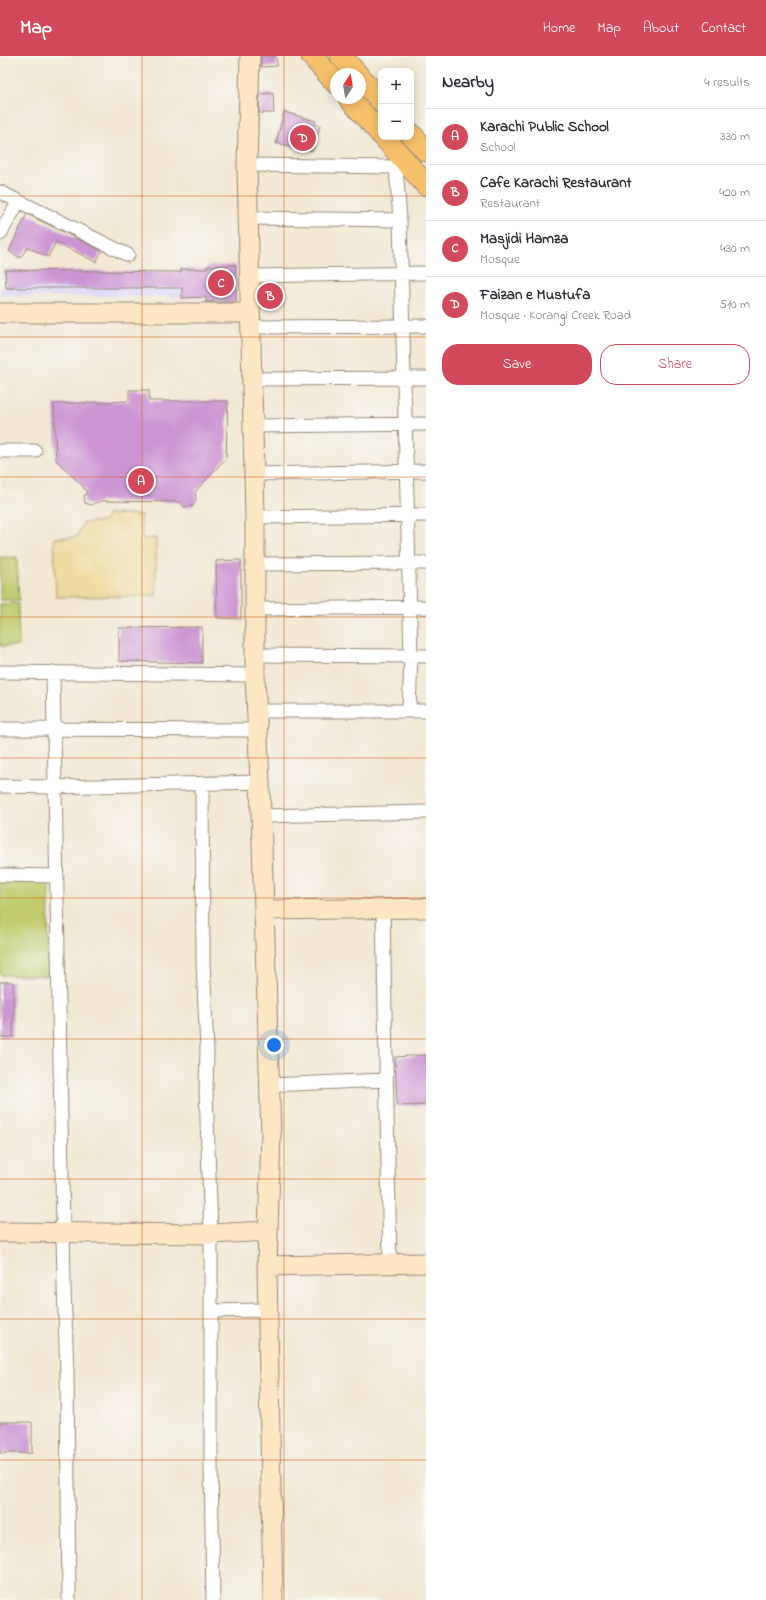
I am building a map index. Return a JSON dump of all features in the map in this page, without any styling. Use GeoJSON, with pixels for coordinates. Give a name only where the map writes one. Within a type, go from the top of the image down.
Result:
{"type":"FeatureCollection","features":[{"type":"Feature","properties":{"kind":"main road"},"geometry":{"type":"LineString","coordinates":[[312,56],[330,76]]}},
{"type":"Feature","properties":{"kind":"main road"},"geometry":{"type":"LineString","coordinates":[[341,56],[352,68]]}},
{"type":"Feature","properties":{"kind":"main road"},"geometry":{"type":"LineString","coordinates":[[366,84],[378,98]]}},
{"type":"Feature","properties":{"kind":"main road"},"geometry":{"type":"LineString","coordinates":[[354,104],[378,131]]}},
{"type":"Feature","properties":{"kind":"main road"},"geometry":{"type":"LineString","coordinates":[[414,137],[426,151]]}},
{"type":"Feature","properties":{"kind":"main road"},"geometry":{"type":"LineString","coordinates":[[386,140],[400,163],[426,185]]}},
{"type":"Feature","properties":{"kind":"street"},"geometry":{"type":"LineString","coordinates":[[250,56],[247,165],[255,517],[255,675],[259,730],[262,816],[271,1134],[267,1266],[274,1600]]}},
{"type":"Feature","properties":{"kind":"street"},"geometry":{"type":"LineString","coordinates":[[247,165],[400,163],[400,220],[404,325],[411,656],[409,710]]}},
{"type":"Feature","properties":{"kind":"street"},"geometry":{"type":"LineString","coordinates":[[0,192],[128,255]]}},
{"type":"Feature","properties":{"kind":"street"},"geometry":{"type":"LineString","coordinates":[[0,234],[19,201]]}},
{"type":"Feature","properties":{"kind":"street"},"geometry":{"type":"LineString","coordinates":[[248,218],[400,220]]}},
{"type":"Feature","properties":{"kind":"street"},"geometry":{"type":"LineString","coordinates":[[249,276],[426,273]]}},
{"type":"Feature","properties":{"kind":"street"},"geometry":{"type":"LineString","coordinates":[[0,313],[426,326]]}},
{"type":"Feature","properties":{"kind":"street"},"geometry":{"type":"LineString","coordinates":[[252,379],[426,378]]}},
{"type":"Feature","properties":{"kind":"street"},"geometry":{"type":"LineString","coordinates":[[253,426],[426,424]]}},
{"type":"Feature","properties":{"kind":"street"},"geometry":{"type":"LineString","coordinates":[[0,451],[35,451]]}},
{"type":"Feature","properties":{"kind":"street"},"geometry":{"type":"LineString","coordinates":[[254,474],[426,472]]}},
{"type":"Feature","properties":{"kind":"street"},"geometry":{"type":"LineString","coordinates":[[255,517],[426,515]]}},
{"type":"Feature","properties":{"kind":"street"},"geometry":{"type":"LineString","coordinates":[[255,564],[426,563]]}},
{"type":"Feature","properties":{"kind":"street"},"geometry":{"type":"LineString","coordinates":[[255,609],[426,607]]}},
{"type":"Feature","properties":{"kind":"street"},"geometry":{"type":"LineString","coordinates":[[255,655],[426,656]]}},
{"type":"Feature","properties":{"kind":"street"},"geometry":{"type":"LineString","coordinates":[[0,672],[255,675]]}},
{"type":"Feature","properties":{"kind":"street"},"geometry":{"type":"LineString","coordinates":[[53,672],[54,787],[67,1374],[69,1600]]}},
{"type":"Feature","properties":{"kind":"street"},"geometry":{"type":"LineString","coordinates":[[258,711],[426,711]]}},
{"type":"Feature","properties":{"kind":"street"},"geometry":{"type":"LineString","coordinates":[[0,729],[259,730]]}},
{"type":"Feature","properties":{"kind":"street"},"geometry":{"type":"LineString","coordinates":[[0,786],[54,787],[260,782]]}},
{"type":"Feature","properties":{"kind":"street"},"geometry":{"type":"LineString","coordinates":[[202,784],[206,1105],[211,1234],[213,1600]]}},
{"type":"Feature","properties":{"kind":"street"},"geometry":{"type":"LineString","coordinates":[[262,816],[426,812]]}},
{"type":"Feature","properties":{"kind":"street"},"geometry":{"type":"LineString","coordinates":[[0,875],[57,876]]}},
{"type":"Feature","properties":{"kind":"street"},"geometry":{"type":"LineString","coordinates":[[264,910],[426,908]]}},
{"type":"Feature","properties":{"kind":"street"},"geometry":{"type":"LineString","coordinates":[[383,909],[390,1264]]}},
{"type":"Feature","properties":{"kind":"street"},"geometry":{"type":"LineString","coordinates":[[269,1084],[386,1080]]}},
{"type":"Feature","properties":{"kind":"street"},"geometry":{"type":"LineString","coordinates":[[0,1232],[211,1234],[268,1231]]}},
{"type":"Feature","properties":{"kind":"street"},"geometry":{"type":"LineString","coordinates":[[267,1266],[426,1263]]}},
{"type":"Feature","properties":{"kind":"street"},"geometry":{"type":"LineString","coordinates":[[211,1311],[268,1310]]}},
{"type":"Feature","properties":{"kind":"shaded area"},"geometry":{"type":"Polygon","coordinates":[[[0,288],[181,288],[181,297],[0,296],[0,288]]]}},
{"type":"Feature","properties":{"kind":"green space"},"geometry":{"type":"Polygon","coordinates":[[[0,557],[17,557],[19,600],[0,600],[0,557]]]}},
{"type":"Feature","properties":{"kind":"green space"},"geometry":{"type":"Polygon","coordinates":[[[18,603],[19,646],[0,646],[0,604],[18,603]]]}},
{"type":"Feature","properties":{"kind":"green space"},"geometry":{"type":"Polygon","coordinates":[[[0,881],[49,881],[48,976],[0,975],[0,881]]]}},
{"type":"Feature","properties":{"kind":"sand"},"geometry":{"type":"Polygon","coordinates":[[[108,514],[141,515],[142,539],[156,538],[156,596],[56,597],[54,538],[77,537],[83,523],[104,521],[108,514]]]}},
{"type":"Feature","properties":{"kind":"building"},"geometry":{"type":"Polygon","coordinates":[[[261,56],[276,56],[277,66],[261,67],[261,56]]]}},
{"type":"Feature","properties":{"kind":"building"},"geometry":{"type":"Polygon","coordinates":[[[273,93],[274,113],[259,113],[260,94],[273,93]]]}},
{"type":"Feature","properties":{"kind":"building"},"geometry":{"type":"Polygon","coordinates":[[[284,112],[316,121],[315,124],[320,126],[313,151],[276,143],[284,112]]]}},
{"type":"Feature","properties":{"kind":"building"},"geometry":{"type":"Polygon","coordinates":[[[27,214],[102,251],[96,262],[56,242],[48,257],[28,247],[20,258],[9,251],[27,214]]]}},
{"type":"Feature","properties":{"kind":"building"},"geometry":{"type":"Polygon","coordinates":[[[236,265],[236,302],[206,302],[206,297],[182,298],[182,288],[6,288],[5,270],[181,272],[181,269],[207,269],[207,266],[236,265]]]}},
{"type":"Feature","properties":{"kind":"building"},"geometry":{"type":"Polygon","coordinates":[[[129,390],[149,390],[149,401],[228,401],[226,458],[195,492],[196,500],[193,506],[184,507],[180,502],[101,501],[91,505],[85,503],[84,496],[87,493],[82,485],[56,460],[54,404],[129,401],[129,390]]]}},
{"type":"Feature","properties":{"kind":"building"},"geometry":{"type":"Polygon","coordinates":[[[241,560],[241,619],[217,618],[216,561],[241,560]]]}},
{"type":"Feature","properties":{"kind":"building"},"geometry":{"type":"Polygon","coordinates":[[[202,627],[202,663],[119,661],[119,628],[202,627]]]}},
{"type":"Feature","properties":{"kind":"building"},"geometry":{"type":"Polygon","coordinates":[[[0,982],[13,982],[13,1037],[0,1037],[0,982]]]}},
{"type":"Feature","properties":{"kind":"building"},"geometry":{"type":"Polygon","coordinates":[[[426,1055],[426,1105],[397,1106],[395,1057],[426,1055]]]}},
{"type":"Feature","properties":{"kind":"building"},"geometry":{"type":"Polygon","coordinates":[[[0,1422],[32,1422],[32,1453],[0,1453],[0,1422]]]}},
{"type":"Feature","properties":{"kind":"place","name":"Faizan e Mustufa"},"geometry":{"type":"Point","coordinates":[303,138]}},
{"type":"Feature","properties":{"kind":"place","name":"Masjidi Hamza"},"geometry":{"type":"Point","coordinates":[221,283]}},
{"type":"Feature","properties":{"kind":"place","name":"Cafe Karachi Restaurant"},"geometry":{"type":"Point","coordinates":[270,296]}},
{"type":"Feature","properties":{"kind":"place","name":"Karachi Public School"},"geometry":{"type":"Point","coordinates":[141,481]}}]}
